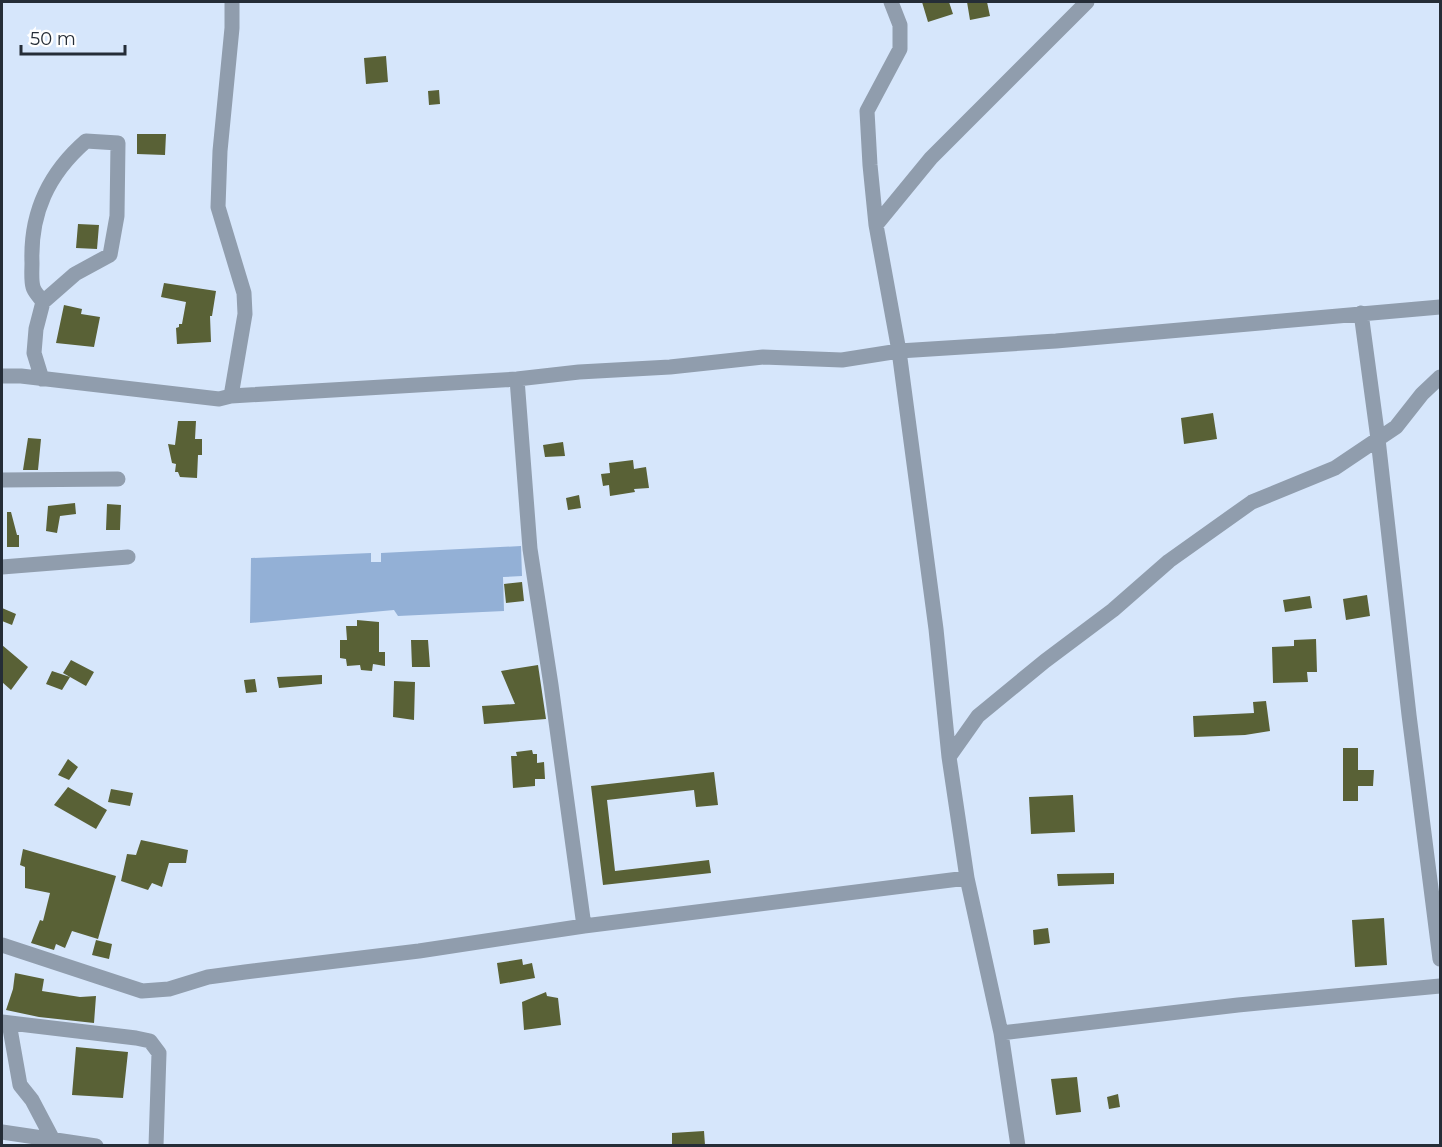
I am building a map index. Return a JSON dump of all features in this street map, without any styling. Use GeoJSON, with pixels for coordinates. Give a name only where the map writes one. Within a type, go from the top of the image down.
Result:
{"type":"FeatureCollection","features":[{"type":"Feature","properties":{"kind":"street"},"geometry":{"type":"LineString","coordinates":[[231,2],[232,28],[220,151],[218,207],[244,293],[245,314],[231,396]]}},
{"type":"Feature","properties":{"kind":"street"},"geometry":{"type":"LineString","coordinates":[[891,2],[900,25],[900,49],[867,111],[876,225],[899,351],[936,629],[949,757],[967,878],[1001,1033],[1018,1146]]}},
{"type":"Feature","properties":{"kind":"street"},"geometry":{"type":"LineString","coordinates":[[876,225],[931,158],[1087,2]]}},
{"type":"Feature","properties":{"kind":"street"},"geometry":{"type":"LineString","coordinates":[[42,379],[34,353],[36,329],[43,302],[75,274],[110,255],[117,216],[118,144],[86,141],[68,157],[51,183],[36,213],[31,242],[33,287],[43,302]]}},
{"type":"Feature","properties":{"kind":"street"},"geometry":{"type":"LineString","coordinates":[[2,376],[21,376],[219,399],[231,396],[517,379],[579,372],[670,368],[763,357],[842,360],[899,351],[1056,342],[1440,307]]}},
{"type":"Feature","properties":{"kind":"street"},"geometry":{"type":"LineString","coordinates":[[1361,313],[1440,958]]}},
{"type":"Feature","properties":{"kind":"street"},"geometry":{"type":"LineString","coordinates":[[949,757],[978,716],[1045,661],[1113,610],[1169,561],[1252,502],[1335,468],[1396,427],[1422,394],[1440,377]]}},
{"type":"Feature","properties":{"kind":"street"},"geometry":{"type":"LineString","coordinates":[[517,379],[530,549],[584,926]]}},
{"type":"Feature","properties":{"kind":"street"},"geometry":{"type":"LineString","coordinates":[[2,480],[118,479]]}},
{"type":"Feature","properties":{"kind":"street"},"geometry":{"type":"LineString","coordinates":[[2,567],[128,557]]}},
{"type":"Feature","properties":{"kind":"street"},"geometry":{"type":"LineString","coordinates":[[2,945],[142,991],[169,989],[217,976],[419,951],[584,926],[967,878]]}},
{"type":"Feature","properties":{"kind":"street"},"geometry":{"type":"LineString","coordinates":[[1001,1033],[1238,1005],[1440,986]]}},
{"type":"Feature","properties":{"kind":"street"},"geometry":{"type":"LineString","coordinates":[[52,1138],[32,1100],[20,1085],[5,1023],[150,1041],[159,1053],[156,1146]]}},
{"type":"Feature","properties":{"kind":"street"},"geometry":{"type":"LineString","coordinates":[[2,1131],[96,1146]]}},
{"type":"Feature","properties":{"kind":"shaded area"},"geometry":{"type":"Polygon","coordinates":[[[521,546],[522,576],[503,577],[504,611],[398,616],[394,610],[250,623],[251,558],[371,553],[371,562],[381,562],[381,553],[521,546]]]}},
{"type":"Feature","properties":{"kind":"building"},"geometry":{"type":"Polygon","coordinates":[[[922,2],[949,2],[953,14],[928,22],[922,2]]]}},
{"type":"Feature","properties":{"kind":"building"},"geometry":{"type":"Polygon","coordinates":[[[967,2],[987,2],[990,16],[970,20],[967,2]]]}},
{"type":"Feature","properties":{"kind":"building"},"geometry":{"type":"Polygon","coordinates":[[[386,56],[388,82],[366,84],[364,58],[386,56]]]}},
{"type":"Feature","properties":{"kind":"building"},"geometry":{"type":"Polygon","coordinates":[[[439,90],[440,104],[429,105],[428,91],[439,90]]]}},
{"type":"Feature","properties":{"kind":"building"},"geometry":{"type":"Polygon","coordinates":[[[137,134],[166,134],[165,155],[137,154],[137,134]]]}},
{"type":"Feature","properties":{"kind":"building"},"geometry":{"type":"Polygon","coordinates":[[[78,224],[99,225],[97,249],[76,248],[78,224]]]}},
{"type":"Feature","properties":{"kind":"building"},"geometry":{"type":"Polygon","coordinates":[[[164,283],[216,291],[212,316],[210,316],[211,342],[177,344],[176,328],[182,324],[186,302],[161,297],[164,283]]]}},
{"type":"Feature","properties":{"kind":"building"},"geometry":{"type":"Polygon","coordinates":[[[64,305],[82,309],[81,314],[100,317],[94,347],[56,343],[64,305]]]}},
{"type":"Feature","properties":{"kind":"building"},"geometry":{"type":"Polygon","coordinates":[[[1213,413],[1217,439],[1184,444],[1181,418],[1213,413]]]}},
{"type":"Feature","properties":{"kind":"building"},"geometry":{"type":"Polygon","coordinates":[[[178,421],[196,421],[195,439],[202,439],[202,455],[198,455],[197,478],[180,477],[178,472],[175,472],[176,464],[172,463],[168,444],[175,445],[178,421]]]}},
{"type":"Feature","properties":{"kind":"building"},"geometry":{"type":"Polygon","coordinates":[[[28,438],[41,439],[38,470],[23,470],[28,438]]]}},
{"type":"Feature","properties":{"kind":"building"},"geometry":{"type":"Polygon","coordinates":[[[563,442],[565,456],[545,457],[543,445],[563,442]]]}},
{"type":"Feature","properties":{"kind":"building"},"geometry":{"type":"Polygon","coordinates":[[[633,460],[634,469],[646,467],[649,488],[634,489],[635,492],[610,496],[609,485],[603,486],[601,474],[610,473],[609,463],[633,460]]]}},
{"type":"Feature","properties":{"kind":"building"},"geometry":{"type":"Polygon","coordinates":[[[579,495],[581,508],[568,510],[566,498],[579,495]]]}},
{"type":"Feature","properties":{"kind":"building"},"geometry":{"type":"Polygon","coordinates":[[[75,503],[76,514],[60,516],[57,533],[46,531],[48,506],[75,503]]]}},
{"type":"Feature","properties":{"kind":"building"},"geometry":{"type":"Polygon","coordinates":[[[107,504],[121,505],[120,530],[106,530],[107,504]]]}},
{"type":"Feature","properties":{"kind":"building"},"geometry":{"type":"Polygon","coordinates":[[[7,512],[11,512],[17,535],[19,535],[19,547],[7,547],[7,512]]]}},
{"type":"Feature","properties":{"kind":"building"},"geometry":{"type":"Polygon","coordinates":[[[522,582],[524,601],[506,603],[504,584],[522,582]]]}},
{"type":"Feature","properties":{"kind":"building"},"geometry":{"type":"Polygon","coordinates":[[[1367,595],[1370,616],[1346,620],[1343,599],[1367,595]]]}},
{"type":"Feature","properties":{"kind":"building"},"geometry":{"type":"Polygon","coordinates":[[[1310,596],[1312,608],[1285,612],[1283,600],[1310,596]]]}},
{"type":"Feature","properties":{"kind":"building"},"geometry":{"type":"Polygon","coordinates":[[[2,608],[16,614],[12,625],[2,621],[2,608]]]}},
{"type":"Feature","properties":{"kind":"building"},"geometry":{"type":"Polygon","coordinates":[[[357,620],[379,622],[379,652],[385,652],[385,666],[373,664],[372,671],[361,670],[360,665],[347,666],[346,659],[340,658],[340,640],[347,640],[346,626],[357,626],[357,620]]]}},
{"type":"Feature","properties":{"kind":"building"},"geometry":{"type":"Polygon","coordinates":[[[1316,639],[1317,672],[1307,672],[1308,682],[1273,683],[1272,647],[1294,646],[1294,640],[1316,639]]]}},
{"type":"Feature","properties":{"kind":"building"},"geometry":{"type":"Polygon","coordinates":[[[411,640],[428,640],[430,667],[412,667],[411,640]]]}},
{"type":"Feature","properties":{"kind":"building"},"geometry":{"type":"Polygon","coordinates":[[[2,645],[28,667],[11,690],[2,682],[2,645]]]}},
{"type":"Feature","properties":{"kind":"building"},"geometry":{"type":"Polygon","coordinates":[[[71,660],[94,672],[86,686],[63,673],[71,660]]]}},
{"type":"Feature","properties":{"kind":"building"},"geometry":{"type":"Polygon","coordinates":[[[538,665],[546,719],[484,724],[482,706],[515,704],[501,671],[538,665]]]}},
{"type":"Feature","properties":{"kind":"building"},"geometry":{"type":"Polygon","coordinates":[[[52,671],[70,677],[62,690],[46,684],[52,671]]]}},
{"type":"Feature","properties":{"kind":"building"},"geometry":{"type":"Polygon","coordinates":[[[322,675],[322,684],[279,688],[277,677],[322,675]]]}},
{"type":"Feature","properties":{"kind":"building"},"geometry":{"type":"Polygon","coordinates":[[[255,679],[257,692],[246,693],[244,680],[255,679]]]}},
{"type":"Feature","properties":{"kind":"building"},"geometry":{"type":"Polygon","coordinates":[[[394,681],[415,682],[414,720],[393,717],[394,681]]]}},
{"type":"Feature","properties":{"kind":"building"},"geometry":{"type":"Polygon","coordinates":[[[1266,701],[1270,731],[1245,735],[1194,737],[1193,716],[1254,713],[1253,702],[1266,701]]]}},
{"type":"Feature","properties":{"kind":"building"},"geometry":{"type":"Polygon","coordinates":[[[1343,748],[1358,748],[1358,770],[1374,770],[1373,786],[1358,786],[1358,801],[1343,801],[1343,748]]]}},
{"type":"Feature","properties":{"kind":"building"},"geometry":{"type":"Polygon","coordinates":[[[532,750],[533,754],[537,754],[537,763],[544,762],[545,779],[535,779],[535,786],[513,788],[511,756],[517,756],[516,752],[532,750]]]}},
{"type":"Feature","properties":{"kind":"building"},"geometry":{"type":"Polygon","coordinates":[[[68,759],[78,767],[69,780],[58,775],[68,759]]]}},
{"type":"Feature","properties":{"kind":"building"},"geometry":{"type":"Polygon","coordinates":[[[714,772],[718,805],[696,807],[694,790],[607,800],[615,871],[709,860],[711,873],[603,885],[591,786],[714,772]]]}},
{"type":"Feature","properties":{"kind":"building"},"geometry":{"type":"Polygon","coordinates":[[[68,787],[107,810],[96,829],[54,805],[68,787]]]}},
{"type":"Feature","properties":{"kind":"building"},"geometry":{"type":"Polygon","coordinates":[[[111,789],[133,793],[130,806],[108,802],[111,789]]]}},
{"type":"Feature","properties":{"kind":"building"},"geometry":{"type":"Polygon","coordinates":[[[1073,795],[1075,832],[1031,834],[1029,797],[1073,795]]]}},
{"type":"Feature","properties":{"kind":"building"},"geometry":{"type":"Polygon","coordinates":[[[141,840],[188,850],[186,863],[169,863],[162,887],[152,883],[148,890],[121,881],[127,854],[136,855],[141,840]]]}},
{"type":"Feature","properties":{"kind":"building"},"geometry":{"type":"Polygon","coordinates":[[[23,849],[116,876],[98,939],[72,931],[65,948],[56,944],[54,950],[31,943],[40,920],[43,921],[50,893],[25,888],[25,867],[20,865],[23,849]]]}},
{"type":"Feature","properties":{"kind":"building"},"geometry":{"type":"Polygon","coordinates":[[[1114,873],[1114,884],[1058,886],[1057,874],[1114,873]]]}},
{"type":"Feature","properties":{"kind":"building"},"geometry":{"type":"Polygon","coordinates":[[[1384,918],[1387,965],[1355,967],[1352,920],[1384,918]]]}},
{"type":"Feature","properties":{"kind":"building"},"geometry":{"type":"Polygon","coordinates":[[[1048,928],[1050,943],[1034,945],[1033,930],[1048,928]]]}},
{"type":"Feature","properties":{"kind":"building"},"geometry":{"type":"Polygon","coordinates":[[[96,940],[112,944],[109,959],[92,955],[96,940]]]}},
{"type":"Feature","properties":{"kind":"building"},"geometry":{"type":"Polygon","coordinates":[[[522,959],[523,965],[532,963],[535,978],[500,984],[497,963],[522,959]]]}},
{"type":"Feature","properties":{"kind":"building"},"geometry":{"type":"Polygon","coordinates":[[[15,973],[44,979],[42,991],[80,997],[96,996],[94,1023],[39,1017],[6,1010],[13,989],[15,973]]]}},
{"type":"Feature","properties":{"kind":"building"},"geometry":{"type":"Polygon","coordinates":[[[546,992],[547,996],[558,998],[561,1025],[524,1030],[522,1002],[546,992]]]}},
{"type":"Feature","properties":{"kind":"building"},"geometry":{"type":"Polygon","coordinates":[[[76,1047],[128,1052],[123,1098],[72,1095],[76,1047]]]}},
{"type":"Feature","properties":{"kind":"building"},"geometry":{"type":"Polygon","coordinates":[[[1077,1077],[1081,1112],[1056,1115],[1051,1079],[1077,1077]]]}},
{"type":"Feature","properties":{"kind":"building"},"geometry":{"type":"Polygon","coordinates":[[[1118,1094],[1120,1107],[1109,1109],[1107,1097],[1118,1094]]]}},
{"type":"Feature","properties":{"kind":"building"},"geometry":{"type":"Polygon","coordinates":[[[704,1131],[705,1145],[672,1146],[672,1133],[704,1131]]]}}]}
